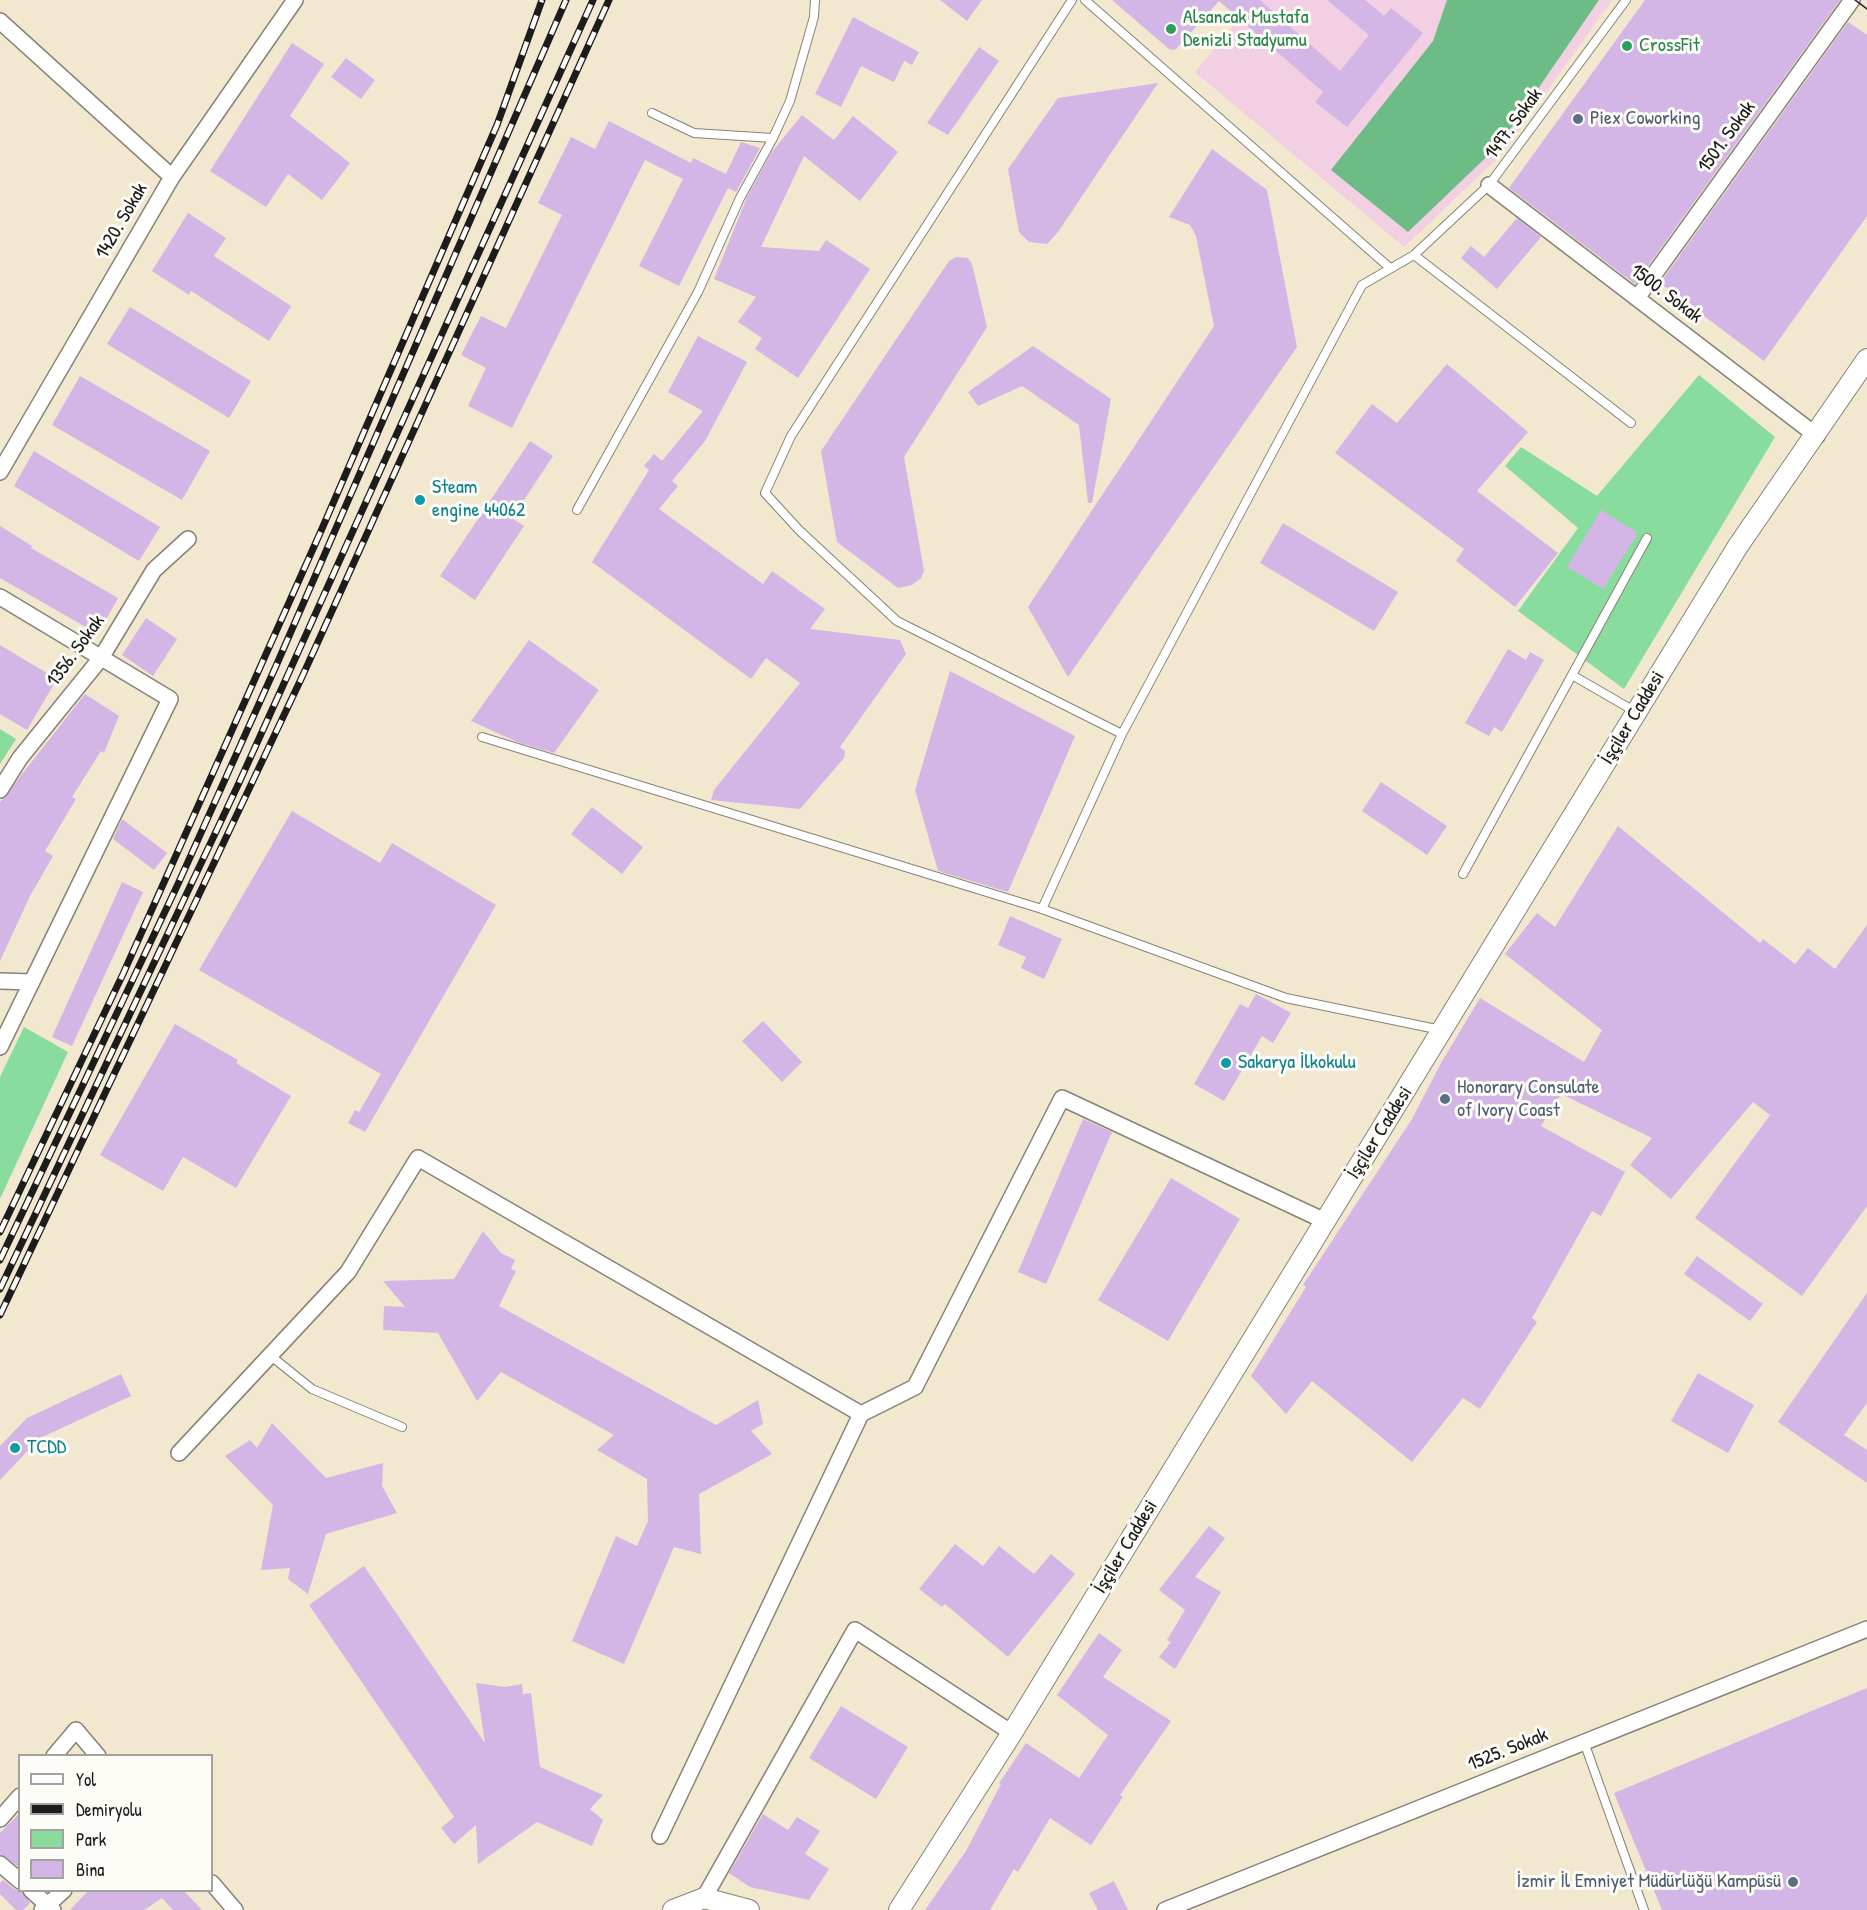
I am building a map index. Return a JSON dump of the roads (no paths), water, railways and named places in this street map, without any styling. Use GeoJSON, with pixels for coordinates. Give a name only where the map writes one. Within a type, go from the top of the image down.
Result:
{"type":"FeatureCollection","features":[{"type":"Feature","properties":{"kind":"street","name":"1420. Sokak"},"geometry":{"type":"LineString","coordinates":[[0,472],[172,177],[295,0]]}},
{"type":"Feature","properties":{"kind":"street","name":"1501. Sokak"},"geometry":{"type":"LineString","coordinates":[[1636,298],[1852,0]]}},
{"type":"Feature","properties":{"kind":"street"},"geometry":{"type":"LineString","coordinates":[[0,21],[172,177]]}},
{"type":"Feature","properties":{"kind":"street","name":"1500. Sokak"},"geometry":{"type":"LineString","coordinates":[[1489,185],[1817,436]]}},
{"type":"Feature","properties":{"kind":"street","name":"İşçiler Caddesi"},"geometry":{"type":"LineString","coordinates":[[899,1910],[1012,1733],[1738,546],[1817,436],[1867,360]]}},
{"type":"Feature","properties":{"kind":"street","name":"1356. Sokak"},"geometry":{"type":"LineString","coordinates":[[0,790],[20,758],[101,658],[154,570],[188,539]]}},
{"type":"Feature","properties":{"kind":"street"},"geometry":{"type":"LineString","coordinates":[[0,597],[170,699],[0,1047]]}},
{"type":"Feature","properties":{"kind":"street"},"geometry":{"type":"LineString","coordinates":[[0,981],[32,982]]}},
{"type":"Feature","properties":{"kind":"street"},"geometry":{"type":"LineString","coordinates":[[660,1836],[861,1414],[915,1387],[1062,1098],[1325,1221]]}},
{"type":"Feature","properties":{"kind":"street"},"geometry":{"type":"LineString","coordinates":[[179,1453],[348,1272],[418,1158],[861,1414]]}},
{"type":"Feature","properties":{"kind":"street","name":"1525. Sokak"},"geometry":{"type":"LineString","coordinates":[[1165,1910],[1867,1629]]}},
{"type":"Feature","properties":{"kind":"street"},"geometry":{"type":"LineString","coordinates":[[704,1898],[855,1630],[1012,1733]]}},
{"type":"Feature","properties":{"kind":"street"},"geometry":{"type":"LineString","coordinates":[[55,1754],[75,1731],[97,1754]]}},
{"type":"Feature","properties":{"kind":"street"},"geometry":{"type":"LineString","coordinates":[[0,1819],[18,1798]]}},
{"type":"Feature","properties":{"kind":"street"},"geometry":{"type":"LineString","coordinates":[[0,1864],[18,1879]]}},
{"type":"Feature","properties":{"kind":"street"},"geometry":{"type":"LineString","coordinates":[[213,1884],[236,1910]]}},
{"type":"Feature","properties":{"kind":"street"},"geometry":{"type":"LineString","coordinates":[[33,1892],[48,1908],[62,1892]]}},
{"type":"Feature","properties":{"kind":"street"},"geometry":{"type":"LineString","coordinates":[[673,1910],[704,1898],[749,1910]]}},
{"type":"Feature","properties":{"kind":"lane"},"geometry":{"type":"LineString","coordinates":[[577,510],[698,292],[740,198],[773,138],[790,101],[814,17],[815,0]]}},
{"type":"Feature","properties":{"kind":"lane"},"geometry":{"type":"LineString","coordinates":[[1072,0],[791,436],[765,493],[799,530],[897,621],[1122,734]]}},
{"type":"Feature","properties":{"kind":"lane"},"geometry":{"type":"LineString","coordinates":[[1085,0],[1390,268]]}},
{"type":"Feature","properties":{"kind":"lane","name":"1497. Sokak"},"geometry":{"type":"LineString","coordinates":[[1042,909],[1122,734],[1362,285],[1414,255],[1489,185],[1626,0]]}},
{"type":"Feature","properties":{"kind":"lane"},"geometry":{"type":"LineString","coordinates":[[652,113],[694,133],[773,138]]}},
{"type":"Feature","properties":{"kind":"lane"},"geometry":{"type":"LineString","coordinates":[[1414,255],[1631,423]]}},
{"type":"Feature","properties":{"kind":"lane"},"geometry":{"type":"LineString","coordinates":[[1463,874],[1647,537]]}},
{"type":"Feature","properties":{"kind":"lane"},"geometry":{"type":"LineString","coordinates":[[1572,675],[1636,713]]}},
{"type":"Feature","properties":{"kind":"lane"},"geometry":{"type":"LineString","coordinates":[[482,736],[1042,909],[1286,998],[1442,1031]]}},
{"type":"Feature","properties":{"kind":"lane"},"geometry":{"type":"LineString","coordinates":[[271,1356],[312,1389],[402,1427]]}},
{"type":"Feature","properties":{"kind":"lane"},"geometry":{"type":"LineString","coordinates":[[1584,1742],[1644,1910]]}},
{"type":"Feature","properties":{"kind":"tram line"},"geometry":{"type":"LineString","coordinates":[[1855,0],[1867,9]]}},
{"type":"Feature","properties":{"kind":"railway"},"geometry":{"type":"LineString","coordinates":[[0,1232],[123,974],[321,531],[497,125],[542,0]]}},
{"type":"Feature","properties":{"kind":"railway"},"geometry":{"type":"LineString","coordinates":[[0,1260],[178,884],[276,666],[566,0]]}},
{"type":"Feature","properties":{"kind":"railway"},"geometry":{"type":"LineString","coordinates":[[0,1289],[238,785],[593,0]]}},
{"type":"Feature","properties":{"kind":"railway"},"geometry":{"type":"LineString","coordinates":[[0,1315],[302,677],[609,0]]}},
{"type":"Feature","properties":{"kind":"place","name":"Alsancak Mustafa Denizli Stadyumu"},"geometry":{"type":"Point","coordinates":[1171,29]}},
{"type":"Feature","properties":{"kind":"place","name":"CrossFit"},"geometry":{"type":"Point","coordinates":[1627,46]}},
{"type":"Feature","properties":{"kind":"place","name":"Piex Coworking"},"geometry":{"type":"Point","coordinates":[1578,119]}},
{"type":"Feature","properties":{"kind":"place","name":"Steam engine 44062"},"geometry":{"type":"Point","coordinates":[420,500]}},
{"type":"Feature","properties":{"kind":"place","name":"Sakarya İlkokulu"},"geometry":{"type":"Point","coordinates":[1226,1063]}},
{"type":"Feature","properties":{"kind":"place","name":"Honorary Consulate of Ivory Coast"},"geometry":{"type":"Point","coordinates":[1445,1099]}},
{"type":"Feature","properties":{"kind":"place","name":"TCDD"},"geometry":{"type":"Point","coordinates":[15,1448]}},
{"type":"Feature","properties":{"kind":"place","name":"İzmir İl Emniyet Müdürlüğü Kampüsü"},"geometry":{"type":"Point","coordinates":[1793,1882]}}]}
